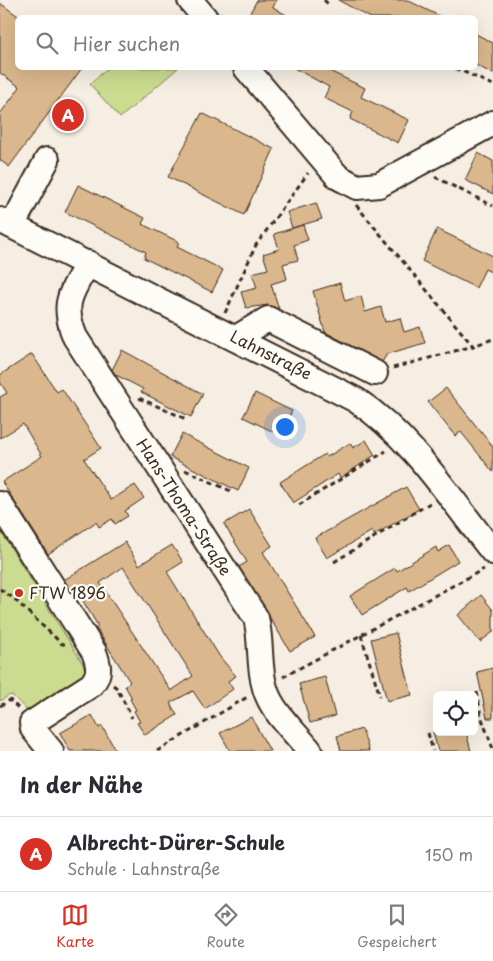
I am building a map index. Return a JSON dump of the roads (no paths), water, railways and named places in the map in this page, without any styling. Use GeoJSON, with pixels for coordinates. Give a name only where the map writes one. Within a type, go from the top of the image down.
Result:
{"type":"FeatureCollection","features":[{"type":"Feature","properties":{"kind":"street"},"geometry":{"type":"LineString","coordinates":[[190,0],[202,15]]}},
{"type":"Feature","properties":{"kind":"street"},"geometry":{"type":"LineString","coordinates":[[248,70],[338,177],[357,187],[379,185],[493,123]]}},
{"type":"Feature","properties":{"kind":"street"},"geometry":{"type":"LineString","coordinates":[[6,223],[47,160]]}},
{"type":"Feature","properties":{"kind":"street","name":"Lahnstraße"},"geometry":{"type":"LineString","coordinates":[[6,223],[330,385],[380,416],[404,440],[493,552]]}},
{"type":"Feature","properties":{"kind":"street","name":"Hans-Thoma-Straße"},"geometry":{"type":"LineString","coordinates":[[88,263],[68,301],[68,319],[74,337],[256,618],[264,687],[270,700],[310,751]]}},
{"type":"Feature","properties":{"kind":"street"},"geometry":{"type":"LineString","coordinates":[[236,338],[268,320],[375,373],[330,385]]}},
{"type":"Feature","properties":{"kind":"street"},"geometry":{"type":"LineString","coordinates":[[0,504],[84,637],[98,663],[97,677],[85,689],[34,720],[33,728],[51,751]]}},
{"type":"Feature","properties":{"kind":"place","name":"Albrecht-Dürer-Schule"},"geometry":{"type":"Point","coordinates":[68,115]}},
{"type":"Feature","properties":{"kind":"place","name":"FTW 1896"},"geometry":{"type":"Point","coordinates":[19,593]}}]}
